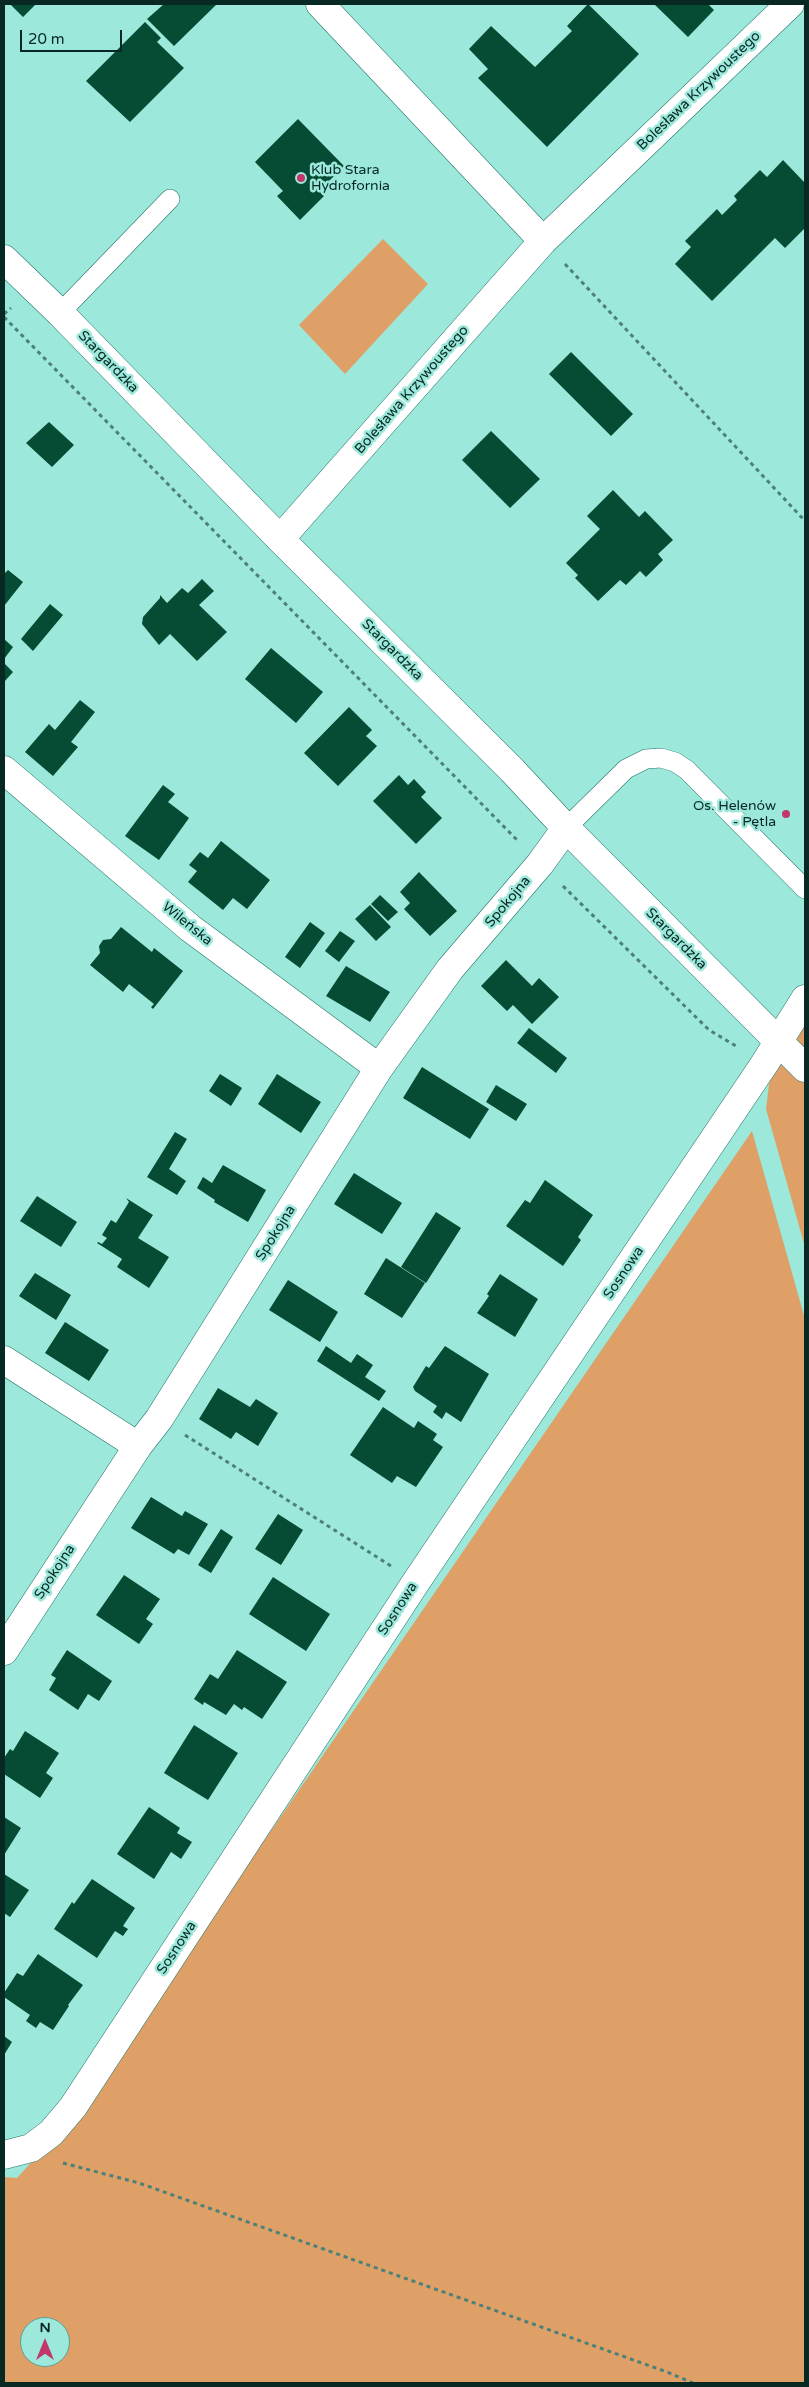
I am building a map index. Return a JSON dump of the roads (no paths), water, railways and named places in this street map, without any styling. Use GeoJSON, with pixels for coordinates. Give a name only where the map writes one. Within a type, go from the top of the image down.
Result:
{"type":"FeatureCollection","features":[{"type":"Feature","properties":{"kind":"street"},"geometry":{"type":"LineString","coordinates":[[320,4],[543,241]]}},
{"type":"Feature","properties":{"kind":"street","name":"Bolesława Krzywoustego"},"geometry":{"type":"LineString","coordinates":[[280,539],[543,241],[790,4]]}},
{"type":"Feature","properties":{"kind":"street","name":"Stargardzka"},"geometry":{"type":"LineString","coordinates":[[4,259],[60,313],[280,539],[512,770],[772,1053],[805,1068]]}},
{"type":"Feature","properties":{"kind":"street","name":"Wileńska"},"geometry":{"type":"LineString","coordinates":[[4,770],[190,928],[380,1068]]}},
{"type":"Feature","properties":{"kind":"street","name":"Spokojna"},"geometry":{"type":"LineString","coordinates":[[4,1651],[138,1446],[159,1419],[380,1068],[450,969],[540,864],[566,828]]}},
{"type":"Feature","properties":{"kind":"street","name":"Sosnowa"},"geometry":{"type":"LineString","coordinates":[[11,2153],[31,2148],[51,2133],[73,2107],[416,1582],[772,1053],[805,999]]}},
{"type":"Feature","properties":{"kind":"street"},"geometry":{"type":"LineString","coordinates":[[4,1360],[138,1446]]}},
{"type":"Feature","properties":{"kind":"lane"},"geometry":{"type":"LineString","coordinates":[[60,313],[170,199]]}},
{"type":"Feature","properties":{"kind":"lane"},"geometry":{"type":"LineString","coordinates":[[566,828],[626,769],[646,759],[661,758],[675,762],[687,770],[805,889]]}},
{"type":"Feature","properties":{"kind":"place","name":"Klub Stara Hydrofornia"},"geometry":{"type":"Point","coordinates":[301,178]}},
{"type":"Feature","properties":{"kind":"place","name":"Os. Helenów - Pętla"},"geometry":{"type":"Point","coordinates":[786,814]}}]}
